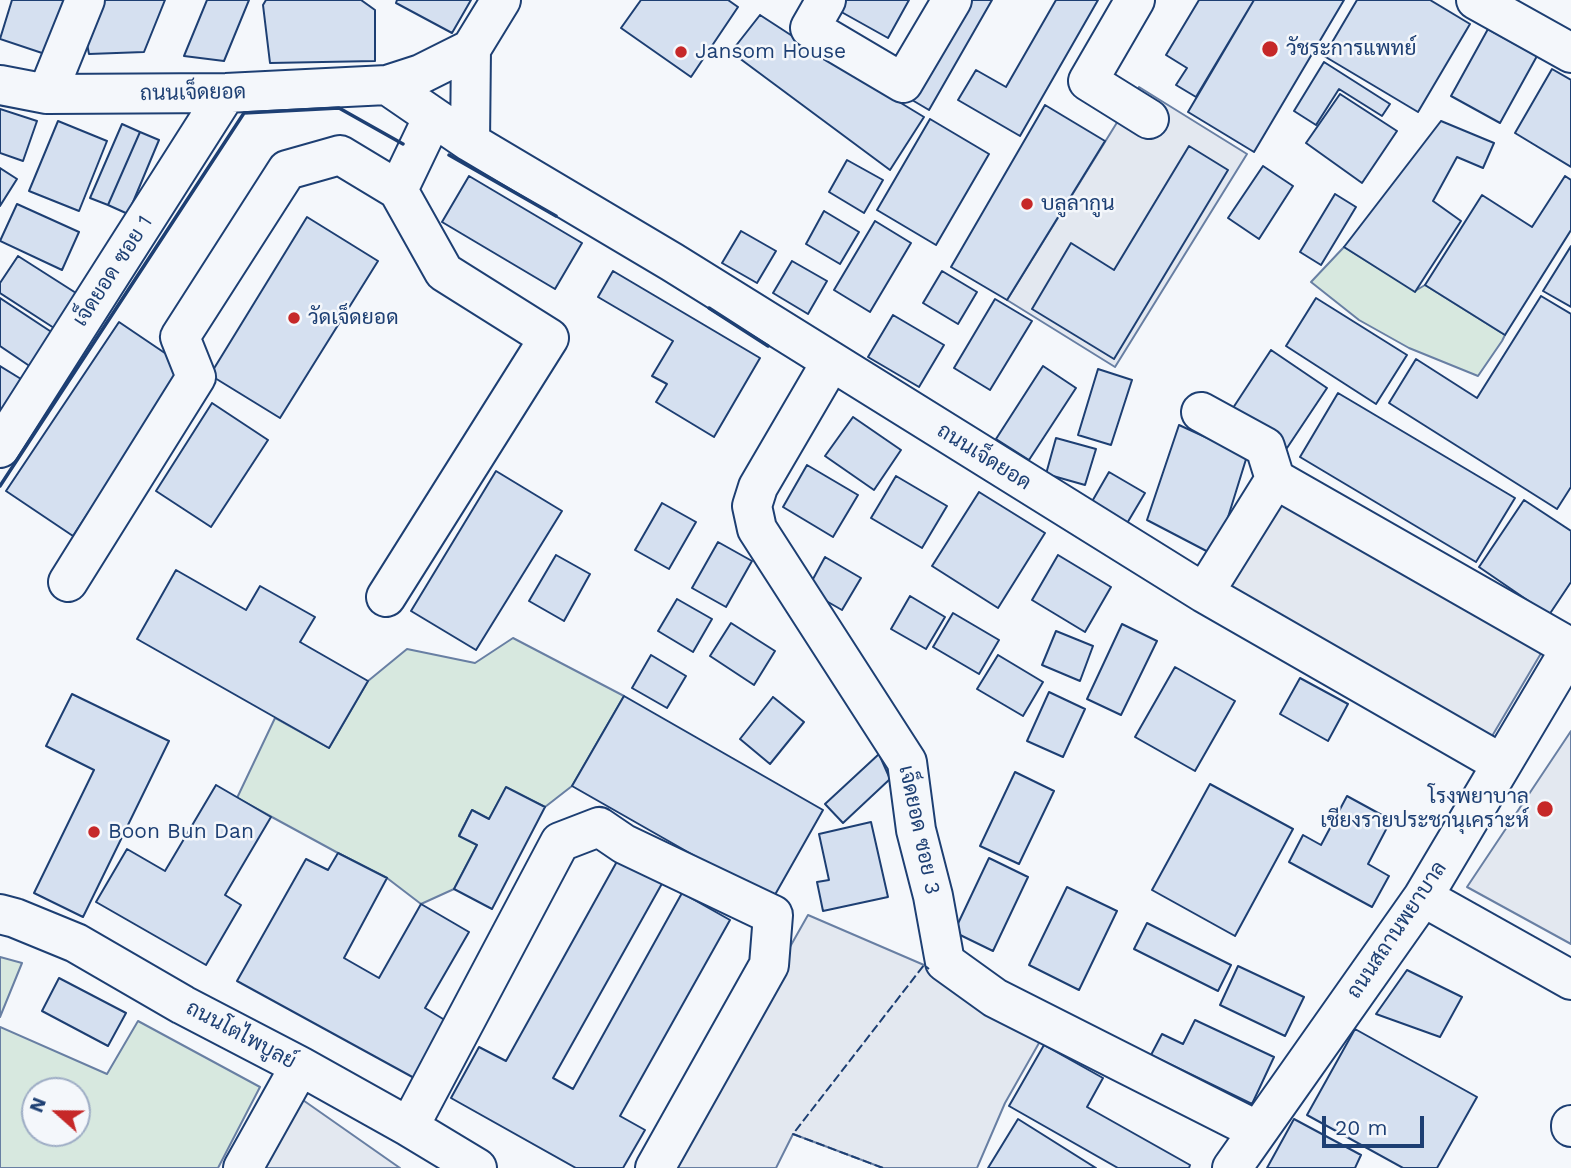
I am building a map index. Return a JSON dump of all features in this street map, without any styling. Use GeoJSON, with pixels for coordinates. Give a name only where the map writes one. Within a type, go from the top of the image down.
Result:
{"type":"FeatureCollection","features":[{"type":"Feature","properties":{"kind":"street"},"geometry":{"type":"LineString","coordinates":[[47,94],[85,0]]}},
{"type":"Feature","properties":{"kind":"street"},"geometry":{"type":"LineString","coordinates":[[470,142],[471,49],[501,0]]}},
{"type":"Feature","properties":{"kind":"street"},"geometry":{"type":"LineString","coordinates":[[826,0],[810,28],[903,83],[939,7]]}},
{"type":"Feature","properties":{"kind":"street"},"geometry":{"type":"LineString","coordinates":[[1135,0],[1087,81],[1149,119]]}},
{"type":"Feature","properties":{"kind":"street"},"geometry":{"type":"LineString","coordinates":[[1476,0],[1515,9],[1571,53]]}},
{"type":"Feature","properties":{"kind":"street","name":"ถนนเจ็ดยอด"},"geometry":{"type":"LineString","coordinates":[[0,85],[47,94],[226,93],[387,85],[421,74],[471,49]]}},
{"type":"Feature","properties":{"kind":"street","name":"ถนนเจ็ดยอด"},"geometry":{"type":"LineString","coordinates":[[387,85],[470,142],[671,262],[1204,593],[1502,764]]}},
{"type":"Feature","properties":{"kind":"street","name":"เจ็ดยอด ซอย 1"},"geometry":{"type":"LineString","coordinates":[[0,448],[226,93]]}},
{"type":"Feature","properties":{"kind":"street"},"geometry":{"type":"LineString","coordinates":[[398,190],[433,117]]}},
{"type":"Feature","properties":{"kind":"street"},"geometry":{"type":"LineString","coordinates":[[68,582],[196,377],[180,337],[287,170],[340,155],[398,190],[444,272],[549,338],[386,597]]}},
{"type":"Feature","properties":{"kind":"street","name":"เจ็ดยอด ซอย 3"},"geometry":{"type":"LineString","coordinates":[[831,362],[758,487],[752,506],[757,529],[907,762],[916,830],[933,896],[945,962],[995,998],[1258,1131]]}},
{"type":"Feature","properties":{"kind":"street"},"geometry":{"type":"LineString","coordinates":[[1201,412],[1265,447],[1275,479],[1571,648]]}},
{"type":"Feature","properties":{"kind":"street"},"geometry":{"type":"LineString","coordinates":[[1204,593],[1275,479]]}},
{"type":"Feature","properties":{"kind":"street","name":"ถนนสถานพยาบาล"},"geometry":{"type":"LineString","coordinates":[[1232,1168],[1423,897],[1571,648]]}},
{"type":"Feature","properties":{"kind":"street"},"geometry":{"type":"LineString","coordinates":[[409,1127],[560,842],[599,827],[624,844],[773,915],[769,965],[655,1168]]}},
{"type":"Feature","properties":{"kind":"street"},"geometry":{"type":"LineString","coordinates":[[1423,897],[1571,980]]}},
{"type":"Feature","properties":{"kind":"street","name":"ถนนโตไพบูลย์"},"geometry":{"type":"LineString","coordinates":[[0,914],[76,943],[183,1005],[409,1127],[477,1168]]}},
{"type":"Feature","properties":{"kind":"street"},"geometry":{"type":"LineString","coordinates":[[243,1168],[300,1066]]}},
{"type":"Feature","properties":{"kind":"shaded area"},"geometry":{"type":"Polygon","coordinates":[[[1139,87],[1247,154],[1115,367],[1007,300],[1139,87]]]}},
{"type":"Feature","properties":{"kind":"shaded area"},"geometry":{"type":"Polygon","coordinates":[[[1344,247],[1415,291],[1425,285],[1505,335],[1478,376],[1409,348],[1359,320],[1311,282],[1344,247]]]}},
{"type":"Feature","properties":{"kind":"shaded area"},"geometry":{"type":"Polygon","coordinates":[[[1284,497],[1543,650],[1485,748],[1226,595],[1284,497]]]}},
{"type":"Feature","properties":{"kind":"shaded area"},"geometry":{"type":"Polygon","coordinates":[[[513,638],[624,696],[572,786],[545,807],[506,788],[489,819],[472,810],[459,835],[477,845],[454,889],[421,904],[387,878],[237,798],[275,718],[329,748],[368,681],[407,649],[475,663],[513,638]]]}},
{"type":"Feature","properties":{"kind":"shaded area"},"geometry":{"type":"Polygon","coordinates":[[[1571,731],[1571,944],[1467,887],[1571,731]]]}},
{"type":"Feature","properties":{"kind":"shaded area"},"geometry":{"type":"Polygon","coordinates":[[[808,915],[924,965],[1043,1036],[1005,1103],[977,1168],[883,1168],[793,1134],[776,1168],[665,1168],[808,915]]]}},
{"type":"Feature","properties":{"kind":"shaded area"},"geometry":{"type":"Polygon","coordinates":[[[0,957],[22,963],[0,1017],[0,957]]]}},
{"type":"Feature","properties":{"kind":"shaded area"},"geometry":{"type":"Polygon","coordinates":[[[138,1021],[260,1087],[218,1168],[0,1168],[0,1027],[107,1074],[138,1021]]]}},
{"type":"Feature","properties":{"kind":"shaded area"},"geometry":{"type":"Polygon","coordinates":[[[300,1098],[400,1168],[261,1168],[300,1098]]]}},
{"type":"Feature","properties":{"kind":"building"},"geometry":{"type":"Polygon","coordinates":[[[12,0],[66,0],[48,55],[0,39],[12,0]]]}},
{"type":"Feature","properties":{"kind":"building"},"geometry":{"type":"Polygon","coordinates":[[[95,0],[165,0],[144,52],[89,54],[83,24],[95,0]]]}},
{"type":"Feature","properties":{"kind":"building"},"geometry":{"type":"Polygon","coordinates":[[[207,0],[249,0],[224,61],[184,56],[207,0]]]}},
{"type":"Feature","properties":{"kind":"building"},"geometry":{"type":"Polygon","coordinates":[[[266,0],[361,0],[375,10],[375,61],[270,63],[263,5],[266,0]]]}},
{"type":"Feature","properties":{"kind":"building"},"geometry":{"type":"Polygon","coordinates":[[[397,0],[471,0],[452,33],[396,3],[397,0]]]}},
{"type":"Feature","properties":{"kind":"building","name":"Jansom House"},"geometry":{"type":"Polygon","coordinates":[[[641,0],[728,0],[738,7],[691,77],[621,28],[641,0]]]}},
{"type":"Feature","properties":{"kind":"building"},"geometry":{"type":"Polygon","coordinates":[[[841,0],[909,0],[888,38],[836,9],[841,0]]]}},
{"type":"Feature","properties":{"kind":"building"},"geometry":{"type":"Polygon","coordinates":[[[962,0],[992,0],[929,110],[907,97],[962,0]]]}},
{"type":"Feature","properties":{"kind":"building"},"geometry":{"type":"Polygon","coordinates":[[[1056,0],[1098,0],[1020,136],[958,100],[976,70],[1006,87],[1056,0]]]}},
{"type":"Feature","properties":{"kind":"building"},"geometry":{"type":"Polygon","coordinates":[[[1199,0],[1254,0],[1196,97],[1176,85],[1187,68],[1166,55],[1199,0]]]}},
{"type":"Feature","properties":{"kind":"building","name":"วัชระการแพทย์"},"geometry":{"type":"Polygon","coordinates":[[[1254,0],[1344,0],[1254,152],[1188,112],[1254,0]]]}},
{"type":"Feature","properties":{"kind":"building"},"geometry":{"type":"Polygon","coordinates":[[[1357,0],[1430,0],[1470,24],[1418,112],[1324,56],[1357,0]]]}},
{"type":"Feature","properties":{"kind":"building"},"geometry":{"type":"Polygon","coordinates":[[[760,15],[924,117],[890,170],[731,52],[760,15]]]}},
{"type":"Feature","properties":{"kind":"building"},"geometry":{"type":"Polygon","coordinates":[[[1488,29],[1537,56],[1500,123],[1451,96],[1488,29]]]}},
{"type":"Feature","properties":{"kind":"building"},"geometry":{"type":"Polygon","coordinates":[[[1324,62],[1390,104],[1382,116],[1339,89],[1316,125],[1294,111],[1324,62]]]}},
{"type":"Feature","properties":{"kind":"building"},"geometry":{"type":"Polygon","coordinates":[[[1552,69],[1571,80],[1571,167],[1515,133],[1552,69]]]}},
{"type":"Feature","properties":{"kind":"building"},"geometry":{"type":"Polygon","coordinates":[[[1340,94],[1397,131],[1362,183],[1306,143],[1340,94]]]}},
{"type":"Feature","properties":{"kind":"building","name":"บลูลากูน"},"geometry":{"type":"Polygon","coordinates":[[[1045,105],[1105,141],[1007,300],[951,267],[1045,105]]]}},
{"type":"Feature","properties":{"kind":"building"},"geometry":{"type":"Polygon","coordinates":[[[0,109],[37,121],[23,161],[0,153],[0,109]]]}},
{"type":"Feature","properties":{"kind":"building"},"geometry":{"type":"Polygon","coordinates":[[[930,119],[989,154],[936,245],[877,210],[930,119]]]}},
{"type":"Feature","properties":{"kind":"building"},"geometry":{"type":"Polygon","coordinates":[[[58,121],[107,141],[79,211],[29,191],[58,121]]]}},
{"type":"Feature","properties":{"kind":"building"},"geometry":{"type":"Polygon","coordinates":[[[1441,121],[1494,143],[1483,168],[1457,157],[1433,201],[1461,221],[1415,292],[1344,247],[1441,121]]]}},
{"type":"Feature","properties":{"kind":"building"},"geometry":{"type":"Polygon","coordinates":[[[122,124],[140,132],[108,205],[90,198],[122,124]]]}},
{"type":"Feature","properties":{"kind":"building"},"geometry":{"type":"Polygon","coordinates":[[[140,132],[159,140],[128,214],[108,205],[140,132]]]}},
{"type":"Feature","properties":{"kind":"building"},"geometry":{"type":"Polygon","coordinates":[[[1189,146],[1228,170],[1114,359],[1032,309],[1071,243],[1114,270],[1189,146]]]}},
{"type":"Feature","properties":{"kind":"building"},"geometry":{"type":"Polygon","coordinates":[[[847,160],[883,180],[864,213],[829,192],[847,160]]]}},
{"type":"Feature","properties":{"kind":"building"},"geometry":{"type":"Polygon","coordinates":[[[1263,166],[1293,186],[1259,239],[1228,218],[1263,166]]]}},
{"type":"Feature","properties":{"kind":"building"},"geometry":{"type":"Polygon","coordinates":[[[0,168],[17,179],[0,206],[0,168]]]}},
{"type":"Feature","properties":{"kind":"building"},"geometry":{"type":"Polygon","coordinates":[[[469,176],[582,243],[555,289],[442,222],[469,176]]]}},
{"type":"Feature","properties":{"kind":"building"},"geometry":{"type":"Polygon","coordinates":[[[1565,176],[1571,180],[1571,230],[1505,335],[1425,285],[1482,195],[1532,227],[1565,176]]]}},
{"type":"Feature","properties":{"kind":"building"},"geometry":{"type":"Polygon","coordinates":[[[1335,194],[1356,207],[1321,265],[1300,252],[1335,194]]]}},
{"type":"Feature","properties":{"kind":"building"},"geometry":{"type":"Polygon","coordinates":[[[17,204],[79,232],[62,270],[0,241],[17,204]]]}},
{"type":"Feature","properties":{"kind":"building"},"geometry":{"type":"Polygon","coordinates":[[[824,211],[859,232],[840,264],[806,244],[824,211]]]}},
{"type":"Feature","properties":{"kind":"building","name":"วัดเจ็ดยอด"},"geometry":{"type":"Polygon","coordinates":[[[307,217],[378,261],[280,418],[210,375],[307,217]]]}},
{"type":"Feature","properties":{"kind":"building"},"geometry":{"type":"Polygon","coordinates":[[[875,221],[911,243],[870,312],[834,290],[875,221]]]}},
{"type":"Feature","properties":{"kind":"building"},"geometry":{"type":"Polygon","coordinates":[[[741,231],[776,251],[757,283],[722,263],[741,231]]]}},
{"type":"Feature","properties":{"kind":"building"},"geometry":{"type":"Polygon","coordinates":[[[1571,246],[1571,307],[1543,291],[1571,246]]]}},
{"type":"Feature","properties":{"kind":"building"},"geometry":{"type":"Polygon","coordinates":[[[18,256],[76,293],[54,328],[0,293],[0,283],[18,256]]]}},
{"type":"Feature","properties":{"kind":"building"},"geometry":{"type":"Polygon","coordinates":[[[792,261],[827,281],[808,314],[773,293],[792,261]]]}},
{"type":"Feature","properties":{"kind":"building"},"geometry":{"type":"Polygon","coordinates":[[[613,271],[760,358],[714,437],[656,402],[667,384],[652,376],[673,341],[598,297],[613,271]]]}},
{"type":"Feature","properties":{"kind":"building"},"geometry":{"type":"Polygon","coordinates":[[[942,271],[977,292],[958,324],[923,303],[942,271]]]}},
{"type":"Feature","properties":{"kind":"building"},"geometry":{"type":"Polygon","coordinates":[[[1541,296],[1571,314],[1571,487],[1557,509],[1389,403],[1416,359],[1477,398],[1541,296]]]}},
{"type":"Feature","properties":{"kind":"building"},"geometry":{"type":"Polygon","coordinates":[[[0,298],[53,333],[31,367],[0,346],[0,298]]]}},
{"type":"Feature","properties":{"kind":"building"},"geometry":{"type":"Polygon","coordinates":[[[1316,298],[1407,355],[1376,404],[1286,346],[1316,298]]]}},
{"type":"Feature","properties":{"kind":"building"},"geometry":{"type":"Polygon","coordinates":[[[995,299],[1032,321],[990,390],[954,368],[995,299]]]}},
{"type":"Feature","properties":{"kind":"building"},"geometry":{"type":"Polygon","coordinates":[[[893,315],[944,345],[919,387],[868,357],[893,315]]]}},
{"type":"Feature","properties":{"kind":"building"},"geometry":{"type":"Polygon","coordinates":[[[119,322],[184,366],[73,536],[6,491],[119,322]]]}},
{"type":"Feature","properties":{"kind":"building"},"geometry":{"type":"Polygon","coordinates":[[[1271,350],[1327,388],[1287,448],[1231,411],[1271,350]]]}},
{"type":"Feature","properties":{"kind":"building"},"geometry":{"type":"Polygon","coordinates":[[[0,366],[21,379],[0,412],[0,366]]]}},
{"type":"Feature","properties":{"kind":"building"},"geometry":{"type":"Polygon","coordinates":[[[1043,366],[1076,388],[1029,460],[996,439],[1043,366]]]}},
{"type":"Feature","properties":{"kind":"building"},"geometry":{"type":"Polygon","coordinates":[[[1098,369],[1132,380],[1111,445],[1078,435],[1098,369]]]}},
{"type":"Feature","properties":{"kind":"building"},"geometry":{"type":"Polygon","coordinates":[[[1338,393],[1515,498],[1476,562],[1300,457],[1338,393]]]}},
{"type":"Feature","properties":{"kind":"building"},"geometry":{"type":"Polygon","coordinates":[[[212,403],[268,440],[211,527],[156,491],[212,403]]]}},
{"type":"Feature","properties":{"kind":"building"},"geometry":{"type":"Polygon","coordinates":[[[853,417],[901,450],[874,490],[825,456],[853,417]]]}},
{"type":"Feature","properties":{"kind":"building"},"geometry":{"type":"Polygon","coordinates":[[[1179,425],[1247,456],[1216,556],[1147,520],[1179,425]]]}},
{"type":"Feature","properties":{"kind":"building"},"geometry":{"type":"Polygon","coordinates":[[[1056,438],[1096,449],[1085,485],[1046,474],[1056,438]]]}},
{"type":"Feature","properties":{"kind":"building"},"geometry":{"type":"Polygon","coordinates":[[[807,465],[858,495],[833,537],[783,507],[807,465]]]}},
{"type":"Feature","properties":{"kind":"building"},"geometry":{"type":"Polygon","coordinates":[[[496,471],[562,511],[476,650],[411,611],[496,471]]]}},
{"type":"Feature","properties":{"kind":"building"},"geometry":{"type":"Polygon","coordinates":[[[1109,472],[1145,493],[1126,525],[1090,505],[1109,472]]]}},
{"type":"Feature","properties":{"kind":"building"},"geometry":{"type":"Polygon","coordinates":[[[896,476],[947,506],[922,548],[871,518],[896,476]]]}},
{"type":"Feature","properties":{"kind":"building"},"geometry":{"type":"Polygon","coordinates":[[[979,492],[1045,533],[998,608],[932,566],[979,492]]]}},
{"type":"Feature","properties":{"kind":"building"},"geometry":{"type":"Polygon","coordinates":[[[1524,500],[1571,531],[1571,582],[1549,615],[1479,567],[1524,500]]]}},
{"type":"Feature","properties":{"kind":"building"},"geometry":{"type":"Polygon","coordinates":[[[662,503],[696,522],[669,569],[635,550],[662,503]]]}},
{"type":"Feature","properties":{"kind":"building"},"geometry":{"type":"Polygon","coordinates":[[[718,542],[752,561],[726,607],[692,588],[718,542]]]}},
{"type":"Feature","properties":{"kind":"building"},"geometry":{"type":"Polygon","coordinates":[[[556,555],[590,574],[564,621],[529,601],[556,555]]]}},
{"type":"Feature","properties":{"kind":"building"},"geometry":{"type":"Polygon","coordinates":[[[1058,555],[1111,587],[1085,632],[1032,600],[1058,555]]]}},
{"type":"Feature","properties":{"kind":"building"},"geometry":{"type":"Polygon","coordinates":[[[825,557],[861,578],[842,610],[807,590],[825,557]]]}},
{"type":"Feature","properties":{"kind":"building"},"geometry":{"type":"Polygon","coordinates":[[[176,570],[246,610],[260,586],[315,617],[300,642],[368,681],[329,748],[137,639],[176,570]]]}},
{"type":"Feature","properties":{"kind":"building"},"geometry":{"type":"Polygon","coordinates":[[[910,596],[945,617],[926,649],[891,629],[910,596]]]}},
{"type":"Feature","properties":{"kind":"building"},"geometry":{"type":"Polygon","coordinates":[[[677,599],[712,619],[693,652],[658,631],[677,599]]]}},
{"type":"Feature","properties":{"kind":"building"},"geometry":{"type":"Polygon","coordinates":[[[953,613],[999,640],[979,674],[933,647],[953,613]]]}},
{"type":"Feature","properties":{"kind":"building"},"geometry":{"type":"Polygon","coordinates":[[[731,623],[775,651],[754,685],[710,656],[731,623]]]}},
{"type":"Feature","properties":{"kind":"building"},"geometry":{"type":"Polygon","coordinates":[[[1122,624],[1157,641],[1121,715],[1087,699],[1122,624]]]}},
{"type":"Feature","properties":{"kind":"building"},"geometry":{"type":"Polygon","coordinates":[[[1056,631],[1093,646],[1080,681],[1042,665],[1056,631]]]}},
{"type":"Feature","properties":{"kind":"building"},"geometry":{"type":"Polygon","coordinates":[[[651,655],[686,676],[667,708],[632,688],[651,655]]]}},
{"type":"Feature","properties":{"kind":"building"},"geometry":{"type":"Polygon","coordinates":[[[998,655],[1043,682],[1023,716],[977,689],[998,655]]]}},
{"type":"Feature","properties":{"kind":"building"},"geometry":{"type":"Polygon","coordinates":[[[1175,667],[1235,701],[1195,771],[1135,737],[1175,667]]]}},
{"type":"Feature","properties":{"kind":"building"},"geometry":{"type":"Polygon","coordinates":[[[1300,678],[1348,704],[1328,741],[1280,714],[1300,678]]]}},
{"type":"Feature","properties":{"kind":"building"},"geometry":{"type":"Polygon","coordinates":[[[1049,692],[1085,709],[1063,757],[1027,741],[1049,692]]]}},
{"type":"Feature","properties":{"kind":"building","name":"Boon Bun Dan"},"geometry":{"type":"Polygon","coordinates":[[[72,694],[169,741],[83,917],[34,893],[94,770],[46,746],[72,694]]]}},
{"type":"Feature","properties":{"kind":"building"},"geometry":{"type":"Polygon","coordinates":[[[624,696],[823,810],[772,900],[572,786],[624,696]]]}},
{"type":"Feature","properties":{"kind":"building"},"geometry":{"type":"Polygon","coordinates":[[[773,697],[804,722],[770,764],[740,739],[773,697]]]}},
{"type":"Feature","properties":{"kind":"building"},"geometry":{"type":"Polygon","coordinates":[[[879,754],[890,779],[843,823],[825,804],[879,754]]]}},
{"type":"Feature","properties":{"kind":"building"},"geometry":{"type":"Polygon","coordinates":[[[1015,772],[1054,791],[1019,864],[980,846],[1015,772]]]}},
{"type":"Feature","properties":{"kind":"building"},"geometry":{"type":"Polygon","coordinates":[[[1210,784],[1293,829],[1235,936],[1152,890],[1210,784]]]}},
{"type":"Feature","properties":{"kind":"building"},"geometry":{"type":"Polygon","coordinates":[[[216,785],[271,817],[225,895],[241,905],[206,965],[96,902],[127,849],[165,871],[216,785]]]}},
{"type":"Feature","properties":{"kind":"building"},"geometry":{"type":"Polygon","coordinates":[[[506,787],[545,807],[492,909],[454,889],[477,845],[459,836],[472,810],[489,819],[506,787]]]}},
{"type":"Feature","properties":{"kind":"building"},"geometry":{"type":"Polygon","coordinates":[[[1347,796],[1391,820],[1368,864],[1389,876],[1372,907],[1289,862],[1303,835],[1321,845],[1347,796]]]}},
{"type":"Feature","properties":{"kind":"building"},"geometry":{"type":"Polygon","coordinates":[[[871,822],[888,897],[823,911],[817,882],[829,880],[819,834],[871,822]]]}},
{"type":"Feature","properties":{"kind":"building"},"geometry":{"type":"Polygon","coordinates":[[[338,853],[387,878],[344,958],[379,978],[421,904],[469,932],[425,1008],[448,1022],[416,1079],[237,981],[306,859],[328,870],[338,853]]]}},
{"type":"Feature","properties":{"kind":"building"},"geometry":{"type":"Polygon","coordinates":[[[620,856],[664,880],[553,1078],[573,1089],[682,893],[730,920],[620,1116],[645,1130],[623,1168],[576,1168],[451,1098],[479,1047],[506,1061],[620,856]]]}},
{"type":"Feature","properties":{"kind":"building"},"geometry":{"type":"Polygon","coordinates":[[[989,858],[1028,877],[993,951],[954,932],[989,858]]]}},
{"type":"Feature","properties":{"kind":"building"},"geometry":{"type":"Polygon","coordinates":[[[1067,887],[1117,911],[1079,990],[1029,965],[1067,887]]]}},
{"type":"Feature","properties":{"kind":"building"},"geometry":{"type":"Polygon","coordinates":[[[1147,923],[1231,965],[1218,991],[1134,949],[1147,923]]]}},
{"type":"Feature","properties":{"kind":"building"},"geometry":{"type":"Polygon","coordinates":[[[1238,966],[1304,997],[1285,1036],[1220,1005],[1238,966]]]}},
{"type":"Feature","properties":{"kind":"building"},"geometry":{"type":"Polygon","coordinates":[[[1407,970],[1462,997],[1440,1037],[1376,1014],[1407,970]]]}},
{"type":"Feature","properties":{"kind":"building"},"geometry":{"type":"Polygon","coordinates":[[[59,978],[126,1013],[108,1046],[42,1011],[59,978]]]}},
{"type":"Feature","properties":{"kind":"building"},"geometry":{"type":"Polygon","coordinates":[[[1195,1020],[1274,1057],[1252,1104],[1151,1055],[1162,1034],[1183,1044],[1195,1020]]]}},
{"type":"Feature","properties":{"kind":"building"},"geometry":{"type":"Polygon","coordinates":[[[1355,1029],[1477,1097],[1437,1168],[1403,1168],[1307,1115],[1355,1029]]]}},
{"type":"Feature","properties":{"kind":"building"},"geometry":{"type":"Polygon","coordinates":[[[1044,1045],[1103,1078],[1087,1107],[1190,1165],[1189,1168],[1118,1168],[1009,1106],[1044,1045]]]}},
{"type":"Feature","properties":{"kind":"building"},"geometry":{"type":"Polygon","coordinates":[[[1018,1119],[1096,1168],[988,1168],[1018,1119]]]}},
{"type":"Feature","properties":{"kind":"building"},"geometry":{"type":"Polygon","coordinates":[[[1294,1119],[1361,1155],[1355,1168],[1267,1168],[1294,1119]]]}},
{"type":"Feature","properties":{"kind":"fence"},"geometry":{"type":"LineString","coordinates":[[883,1168],[793,1134],[924,965],[929,969]]}},
{"type":"Feature","properties":{"kind":"wall"},"geometry":{"type":"LineString","coordinates":[[0,486],[244,113],[339,108],[403,144]]}},
{"type":"Feature","properties":{"kind":"wall"},"geometry":{"type":"LineString","coordinates":[[449,155],[556,216]]}},
{"type":"Feature","properties":{"kind":"wall"},"geometry":{"type":"LineString","coordinates":[[709,308],[768,346]]}},
{"type":"Feature","properties":{"kind":"place","name":"วัชระการแพทย์"},"geometry":{"type":"Point","coordinates":[1270,49]}},
{"type":"Feature","properties":{"kind":"place","name":"Jansom House"},"geometry":{"type":"Point","coordinates":[681,52]}},
{"type":"Feature","properties":{"kind":"place","name":"บลูลากูน"},"geometry":{"type":"Point","coordinates":[1027,204]}},
{"type":"Feature","properties":{"kind":"place","name":"วัดเจ็ดยอด"},"geometry":{"type":"Point","coordinates":[294,318]}},
{"type":"Feature","properties":{"kind":"place","name":"โรงพยาบาล เชียงรายประชานุเคราะห์"},"geometry":{"type":"Point","coordinates":[1545,809]}},
{"type":"Feature","properties":{"kind":"place","name":"Boon Bun Dan"},"geometry":{"type":"Point","coordinates":[94,832]}}]}
